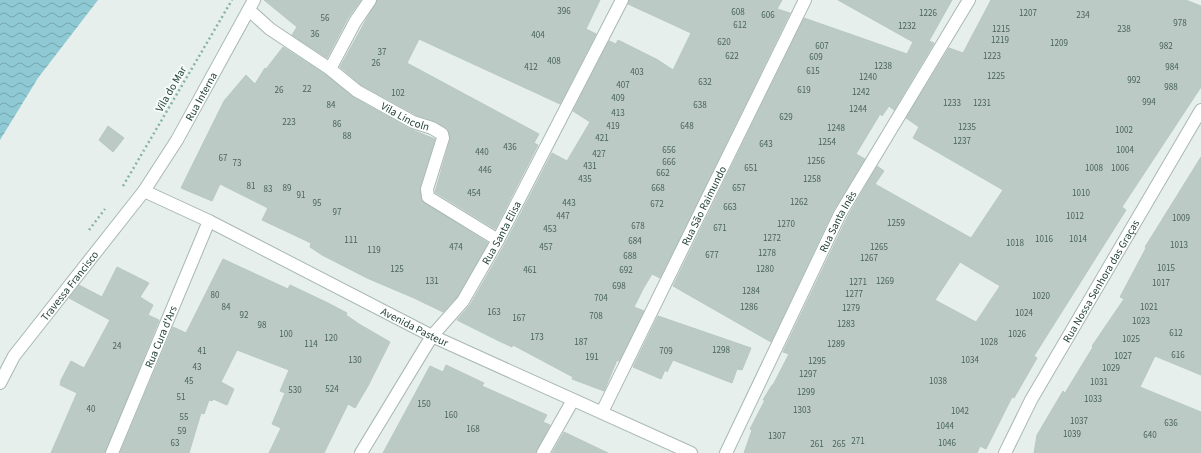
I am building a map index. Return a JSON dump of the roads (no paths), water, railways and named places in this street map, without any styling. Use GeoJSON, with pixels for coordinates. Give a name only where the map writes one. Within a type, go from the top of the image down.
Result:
{"type":"FeatureCollection","features":[{"type":"Feature","properties":{"kind":"street"},"geometry":{"type":"LineString","coordinates":[[330,69],[370,0]]}},
{"type":"Feature","properties":{"kind":"street","name":"Rua Santa Elisa"},"geometry":{"type":"LineString","coordinates":[[361,453],[432,336],[463,301],[498,240],[622,0]]}},
{"type":"Feature","properties":{"kind":"street","name":"Rua São Raimundo"},"geometry":{"type":"LineString","coordinates":[[602,412],[805,0]]}},
{"type":"Feature","properties":{"kind":"street","name":"Rua Santa Inês"},"geometry":{"type":"LineString","coordinates":[[726,453],[840,214],[969,0]]}},
{"type":"Feature","properties":{"kind":"street","name":"Vila Lincoln"},"geometry":{"type":"LineString","coordinates":[[252,5],[270,29],[330,69],[357,91],[413,122],[432,128],[442,134],[443,138],[427,189],[428,197],[498,240]]}},
{"type":"Feature","properties":{"kind":"street","name":"Rua Interna"},"geometry":{"type":"LineString","coordinates":[[144,191],[177,140],[252,5]]}},
{"type":"Feature","properties":{"kind":"street","name":"Rua Nossa Senhora das Graças"},"geometry":{"type":"LineString","coordinates":[[1005,453],[1031,400],[1201,110]]}},
{"type":"Feature","properties":{"kind":"street","name":"Avenida Pasteur"},"geometry":{"type":"LineString","coordinates":[[144,191],[209,221],[432,336],[691,453]]}},
{"type":"Feature","properties":{"kind":"street","name":"Travessa Francisco"},"geometry":{"type":"LineString","coordinates":[[0,383],[14,356],[144,191]]}},
{"type":"Feature","properties":{"kind":"street","name":"Rua Cura d'Ars"},"geometry":{"type":"LineString","coordinates":[[112,453],[209,221]]}},
{"type":"Feature","properties":{"kind":"street"},"geometry":{"type":"LineString","coordinates":[[543,453],[573,400]]}},
{"type":"Feature","properties":{"kind":"water"},"geometry":{"type":"Polygon","coordinates":[[[0,0],[98,0],[38,78],[0,140],[0,0]]]}}]}
